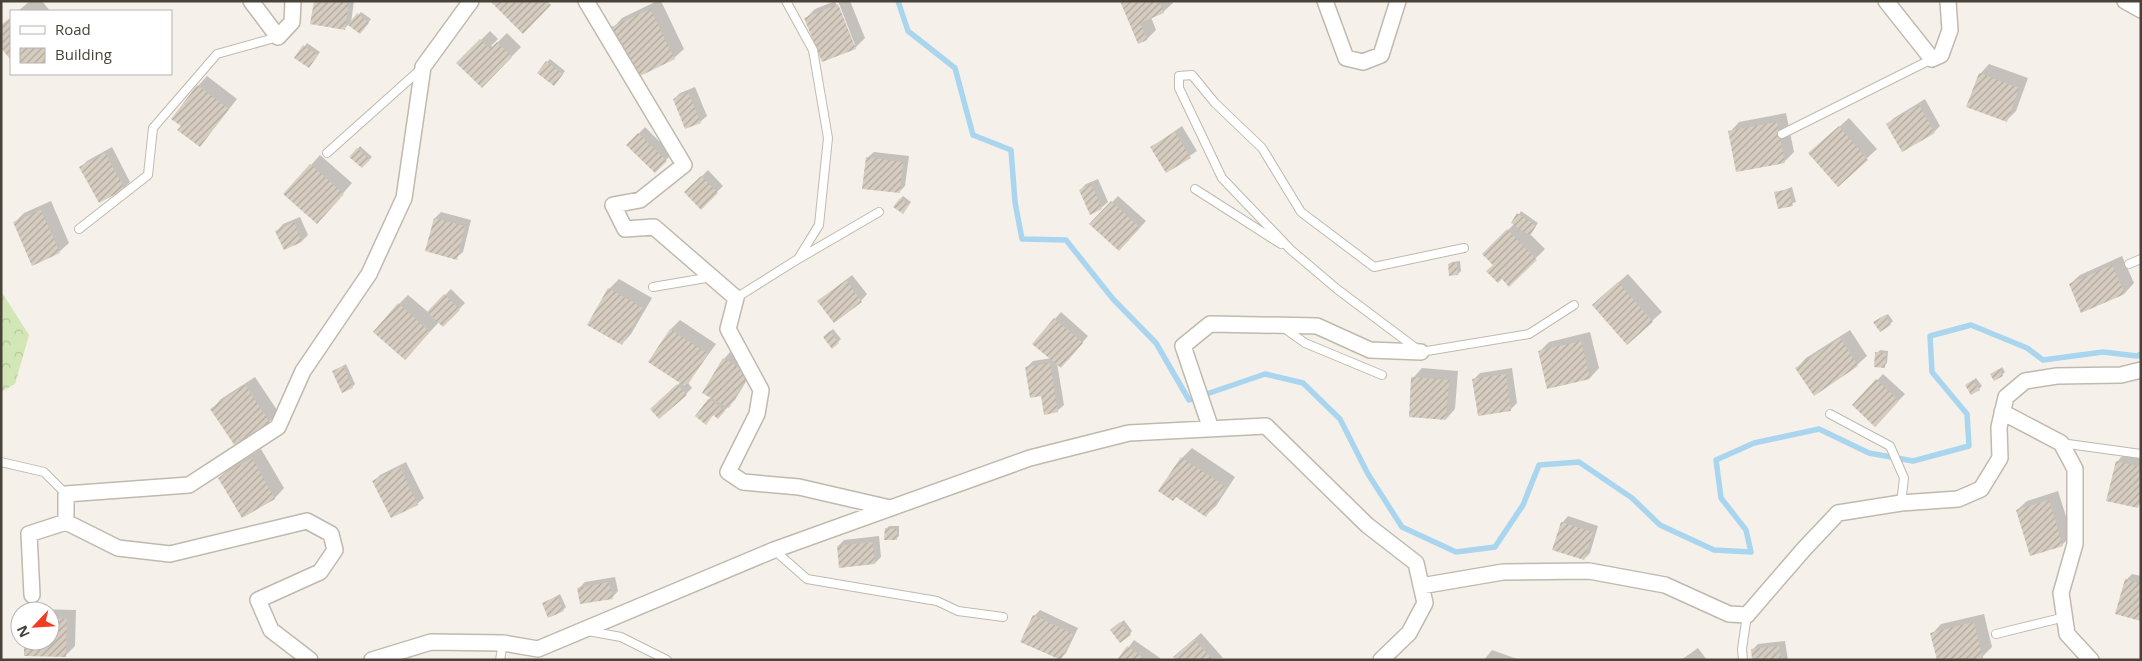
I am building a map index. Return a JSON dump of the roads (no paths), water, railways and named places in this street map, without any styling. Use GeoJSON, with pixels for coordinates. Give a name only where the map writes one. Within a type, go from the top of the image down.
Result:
{"type":"FeatureCollection","features":[{"type":"Feature","properties":{"kind":"street"},"geometry":{"type":"LineString","coordinates":[[251,1],[278,37],[292,22],[293,1]]}},
{"type":"Feature","properties":{"kind":"street"},"geometry":{"type":"LineString","coordinates":[[66,522],[66,494],[189,485],[278,428],[303,371],[369,274],[404,198],[424,67],[471,1]]}},
{"type":"Feature","properties":{"kind":"street"},"geometry":{"type":"LineString","coordinates":[[586,1],[684,164],[640,200],[613,204],[625,229],[654,227],[736,298],[728,329],[761,390],[757,414],[728,472],[743,482],[799,487],[890,508]]}},
{"type":"Feature","properties":{"kind":"street"},"geometry":{"type":"LineString","coordinates":[[1326,1],[1346,58],[1363,62],[1381,55],[1398,1]]}},
{"type":"Feature","properties":{"kind":"street"},"geometry":{"type":"LineString","coordinates":[[1886,1],[1932,59],[1941,55],[1950,30],[1948,1]]}},
{"type":"Feature","properties":{"kind":"street"},"geometry":{"type":"LineString","coordinates":[[2125,1],[2141,10]]}},
{"type":"Feature","properties":{"kind":"street"},"geometry":{"type":"LineString","coordinates":[[1210,429],[1183,346],[1210,324],[1317,326],[1370,350],[1421,352]]}},
{"type":"Feature","properties":{"kind":"street"},"geometry":{"type":"LineString","coordinates":[[1421,586],[1503,572],[1589,571],[1665,585],[1729,614],[1747,616],[1804,549],[1838,513],[1901,503],[1958,499],[1981,489],[2000,458],[1999,427],[2006,397],[2025,381],[2057,376],[2121,375],[2141,370]]}},
{"type":"Feature","properties":{"kind":"street"},"geometry":{"type":"LineString","coordinates":[[2002,412],[2060,443],[2075,470],[2076,544],[2061,593],[2067,634],[2090,660]]}},
{"type":"Feature","properties":{"kind":"street"},"geometry":{"type":"LineString","coordinates":[[372,660],[431,642],[504,643],[538,650],[774,550],[1039,455],[1129,434],[1266,426],[1367,525],[1416,563],[1425,603],[1409,634],[1380,660]]}},
{"type":"Feature","properties":{"kind":"street"},"geometry":{"type":"LineString","coordinates":[[32,595],[29,534],[66,522],[118,548],[170,554],[307,521],[331,534],[335,550],[320,572],[258,600],[271,630],[310,660]]}},
{"type":"Feature","properties":{"kind":"lane"},"geometry":{"type":"LineString","coordinates":[[786,1],[814,50],[828,138],[819,226],[798,259]]}},
{"type":"Feature","properties":{"kind":"lane"},"geometry":{"type":"LineString","coordinates":[[79,229],[148,175],[153,128],[217,54],[278,37]]}},
{"type":"Feature","properties":{"kind":"lane"},"geometry":{"type":"LineString","coordinates":[[1782,134],[1932,59]]}},
{"type":"Feature","properties":{"kind":"lane"},"geometry":{"type":"LineString","coordinates":[[327,153],[424,67]]}},
{"type":"Feature","properties":{"kind":"lane"},"geometry":{"type":"LineString","coordinates":[[1464,248],[1374,267],[1301,212],[1262,148],[1215,104],[1192,75],[1179,76],[1179,88],[1222,178],[1291,250],[1337,289],[1421,352],[1529,334],[1574,305]]}},
{"type":"Feature","properties":{"kind":"lane"},"geometry":{"type":"LineString","coordinates":[[1195,189],[1291,250]]}},
{"type":"Feature","properties":{"kind":"lane"},"geometry":{"type":"LineString","coordinates":[[736,298],[879,212]]}},
{"type":"Feature","properties":{"kind":"lane"},"geometry":{"type":"LineString","coordinates":[[2129,264],[2141,259]]}},
{"type":"Feature","properties":{"kind":"lane"},"geometry":{"type":"LineString","coordinates":[[653,287],[714,277]]}},
{"type":"Feature","properties":{"kind":"lane"},"geometry":{"type":"LineString","coordinates":[[1280,325],[1304,343],[1382,375]]}},
{"type":"Feature","properties":{"kind":"lane"},"geometry":{"type":"LineString","coordinates":[[1830,414],[1890,446],[1904,478],[1901,503]]}},
{"type":"Feature","properties":{"kind":"lane"},"geometry":{"type":"LineString","coordinates":[[2060,443],[2141,454]]}},
{"type":"Feature","properties":{"kind":"lane"},"geometry":{"type":"LineString","coordinates":[[1,462],[44,472],[66,494]]}},
{"type":"Feature","properties":{"kind":"lane"},"geometry":{"type":"LineString","coordinates":[[774,550],[807,579],[937,602],[958,611],[1003,617]]}},
{"type":"Feature","properties":{"kind":"lane"},"geometry":{"type":"LineString","coordinates":[[1743,660],[1742,649],[1747,616]]}},
{"type":"Feature","properties":{"kind":"lane"},"geometry":{"type":"LineString","coordinates":[[1996,634],[2064,616]]}},
{"type":"Feature","properties":{"kind":"lane"},"geometry":{"type":"LineString","coordinates":[[583,630],[622,637],[667,660]]}},
{"type":"Feature","properties":{"kind":"lane"},"geometry":{"type":"LineString","coordinates":[[500,660],[504,643]]}},
{"type":"Feature","properties":{"kind":"waterway"},"geometry":{"type":"LineString","coordinates":[[898,1],[908,31],[955,68],[973,135],[1011,150],[1015,202],[1022,239],[1066,240],[1113,299],[1156,343],[1189,400],[1265,374],[1303,383],[1340,419],[1368,474],[1402,527],[1456,552],[1495,547],[1523,505],[1539,465],[1579,462],[1632,498],[1660,525],[1714,550],[1751,552],[1746,530],[1721,498],[1716,460],[1754,443],[1819,429],[1869,453],[1913,461],[1969,446],[1967,414],[1932,372],[1930,336],[1971,325],[2027,348],[2043,360],[2103,352],[2137,356],[2141,354]]}}]}
